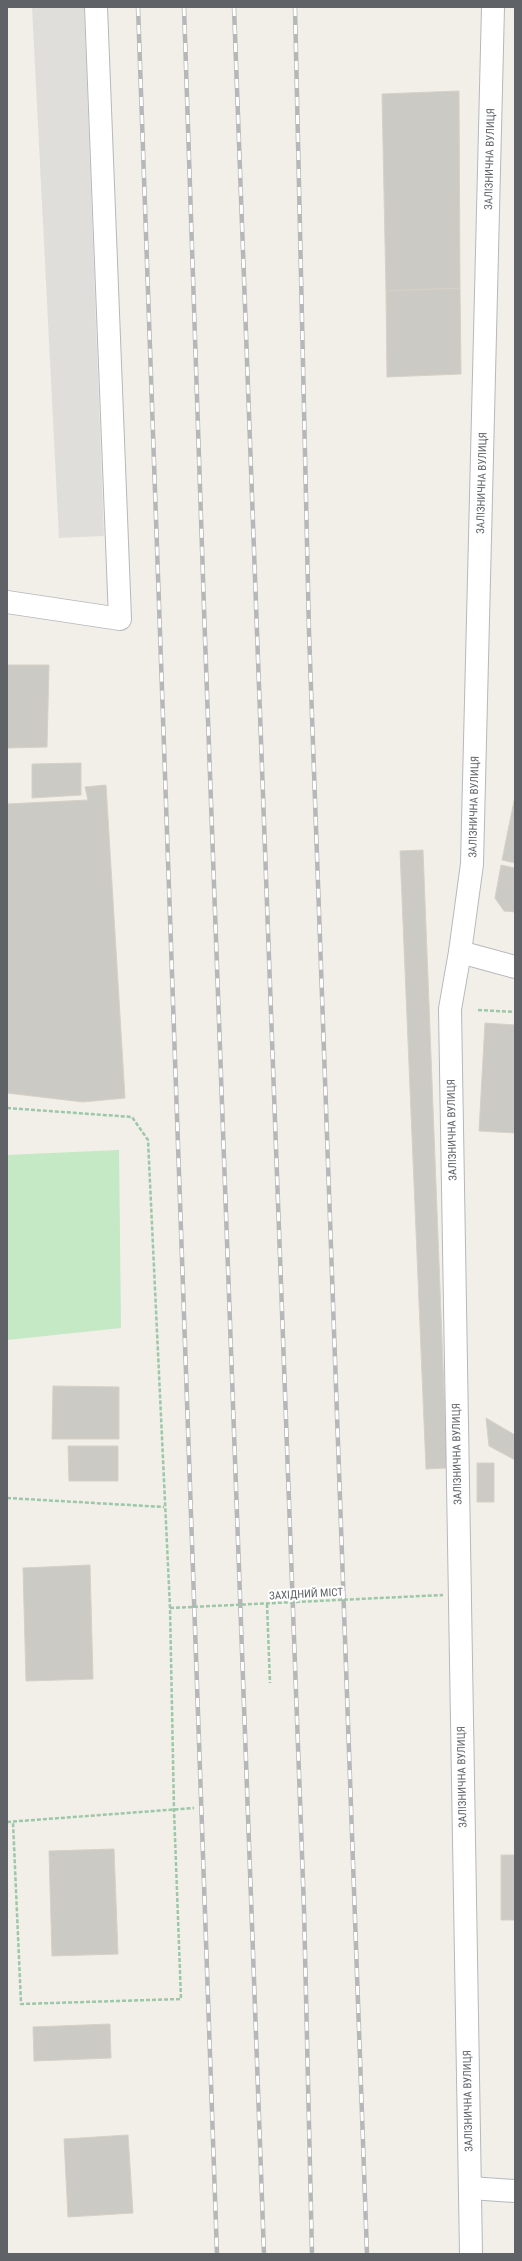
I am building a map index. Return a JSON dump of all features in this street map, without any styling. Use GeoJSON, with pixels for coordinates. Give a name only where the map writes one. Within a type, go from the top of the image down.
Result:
{"type":"FeatureCollection","features":[{"type":"Feature","properties":{"kind":"street"},"geometry":{"type":"LineString","coordinates":[[7,602],[120,619],[96,7]]}},
{"type":"Feature","properties":{"kind":"street","name":"ЗАЛІЗНИЧНА ВУЛИЦЯ"},"geometry":{"type":"LineString","coordinates":[[471,2254],[450,1009],[460,952],[472,864],[493,7]]}},
{"type":"Feature","properties":{"kind":"street"},"geometry":{"type":"LineString","coordinates":[[460,952],[515,967]]}},
{"type":"Feature","properties":{"kind":"street"},"geometry":{"type":"LineString","coordinates":[[470,2188],[515,2191]]}},
{"type":"Feature","properties":{"kind":"path"},"geometry":{"type":"LineString","coordinates":[[450,1009],[515,1012]]}},
{"type":"Feature","properties":{"kind":"path"},"geometry":{"type":"LineString","coordinates":[[7,1108],[132,1117],[148,1140],[164,1507],[170,1608],[174,1810],[181,1999],[22,2004],[12,1822]]}},
{"type":"Feature","properties":{"kind":"path"},"geometry":{"type":"LineString","coordinates":[[7,1498],[164,1507]]}},
{"type":"Feature","properties":{"kind":"path","name":"ЗАХІДНИЙ МІСТ"},"geometry":{"type":"LineString","coordinates":[[170,1608],[444,1595]]}},
{"type":"Feature","properties":{"kind":"path"},"geometry":{"type":"LineString","coordinates":[[267,1604],[270,1683]]}},
{"type":"Feature","properties":{"kind":"path"},"geometry":{"type":"LineString","coordinates":[[7,1822],[194,1808]]}},
{"type":"Feature","properties":{"kind":"shaded area"},"geometry":{"type":"Polygon","coordinates":[[[32,7],[84,7],[104,536],[59,538],[32,7]]]}},
{"type":"Feature","properties":{"kind":"green space"},"geometry":{"type":"Polygon","coordinates":[[[119,1150],[121,1328],[7,1340],[7,1155],[119,1150]]]}},
{"type":"Feature","properties":{"kind":"building"},"geometry":{"type":"Polygon","coordinates":[[[459,91],[460,288],[386,291],[382,94],[459,91]]]}},
{"type":"Feature","properties":{"kind":"building"},"geometry":{"type":"Polygon","coordinates":[[[460,288],[461,374],[387,377],[386,291],[460,288]]]}},
{"type":"Feature","properties":{"kind":"building"},"geometry":{"type":"Polygon","coordinates":[[[7,665],[49,665],[47,747],[7,748],[7,665]]]}},
{"type":"Feature","properties":{"kind":"building"},"geometry":{"type":"Polygon","coordinates":[[[81,763],[81,795],[32,798],[32,764],[81,763]]]}},
{"type":"Feature","properties":{"kind":"building"},"geometry":{"type":"Polygon","coordinates":[[[106,785],[125,1098],[83,1102],[7,1093],[7,804],[88,800],[85,787],[106,785]]]}},
{"type":"Feature","properties":{"kind":"building"},"geometry":{"type":"Polygon","coordinates":[[[515,796],[515,863],[502,860],[515,796]]]}},
{"type":"Feature","properties":{"kind":"building"},"geometry":{"type":"Polygon","coordinates":[[[423,850],[447,1468],[426,1469],[400,851],[423,850]]]}},
{"type":"Feature","properties":{"kind":"building"},"geometry":{"type":"Polygon","coordinates":[[[501,865],[515,868],[515,912],[504,911],[495,898],[501,865]]]}},
{"type":"Feature","properties":{"kind":"building"},"geometry":{"type":"Polygon","coordinates":[[[485,1023],[515,1025],[515,1133],[479,1131],[485,1023]]]}},
{"type":"Feature","properties":{"kind":"building"},"geometry":{"type":"Polygon","coordinates":[[[53,1386],[119,1387],[119,1439],[52,1439],[53,1386]]]}},
{"type":"Feature","properties":{"kind":"building"},"geometry":{"type":"Polygon","coordinates":[[[486,1418],[515,1435],[515,1460],[489,1446],[486,1418]]]}},
{"type":"Feature","properties":{"kind":"building"},"geometry":{"type":"Polygon","coordinates":[[[68,1446],[118,1446],[118,1481],[69,1481],[68,1446]]]}},
{"type":"Feature","properties":{"kind":"building"},"geometry":{"type":"Polygon","coordinates":[[[477,1463],[494,1463],[494,1502],[477,1502],[477,1463]]]}},
{"type":"Feature","properties":{"kind":"building"},"geometry":{"type":"Polygon","coordinates":[[[90,1565],[93,1679],[26,1681],[23,1568],[90,1565]]]}},
{"type":"Feature","properties":{"kind":"building"},"geometry":{"type":"Polygon","coordinates":[[[114,1849],[118,1954],[52,1956],[49,1851],[114,1849]]]}},
{"type":"Feature","properties":{"kind":"building"},"geometry":{"type":"Polygon","coordinates":[[[501,1855],[515,1855],[515,1920],[501,1920],[501,1855]]]}},
{"type":"Feature","properties":{"kind":"building"},"geometry":{"type":"Polygon","coordinates":[[[110,2024],[111,2058],[34,2061],[33,2027],[110,2024]]]}},
{"type":"Feature","properties":{"kind":"building"},"geometry":{"type":"Polygon","coordinates":[[[128,2135],[133,2213],[68,2217],[64,2139],[128,2135]]]}},
{"type":"Feature","properties":{"kind":"railway"},"geometry":{"type":"LineString","coordinates":[[138,7],[217,2254]]}},
{"type":"Feature","properties":{"kind":"railway"},"geometry":{"type":"LineString","coordinates":[[184,7],[205,638],[264,2254]]}},
{"type":"Feature","properties":{"kind":"railway"},"geometry":{"type":"LineString","coordinates":[[234,7],[304,1909],[312,2254]]}},
{"type":"Feature","properties":{"kind":"railway"},"geometry":{"type":"LineString","coordinates":[[295,7],[309,632],[367,2254]]}}]}
